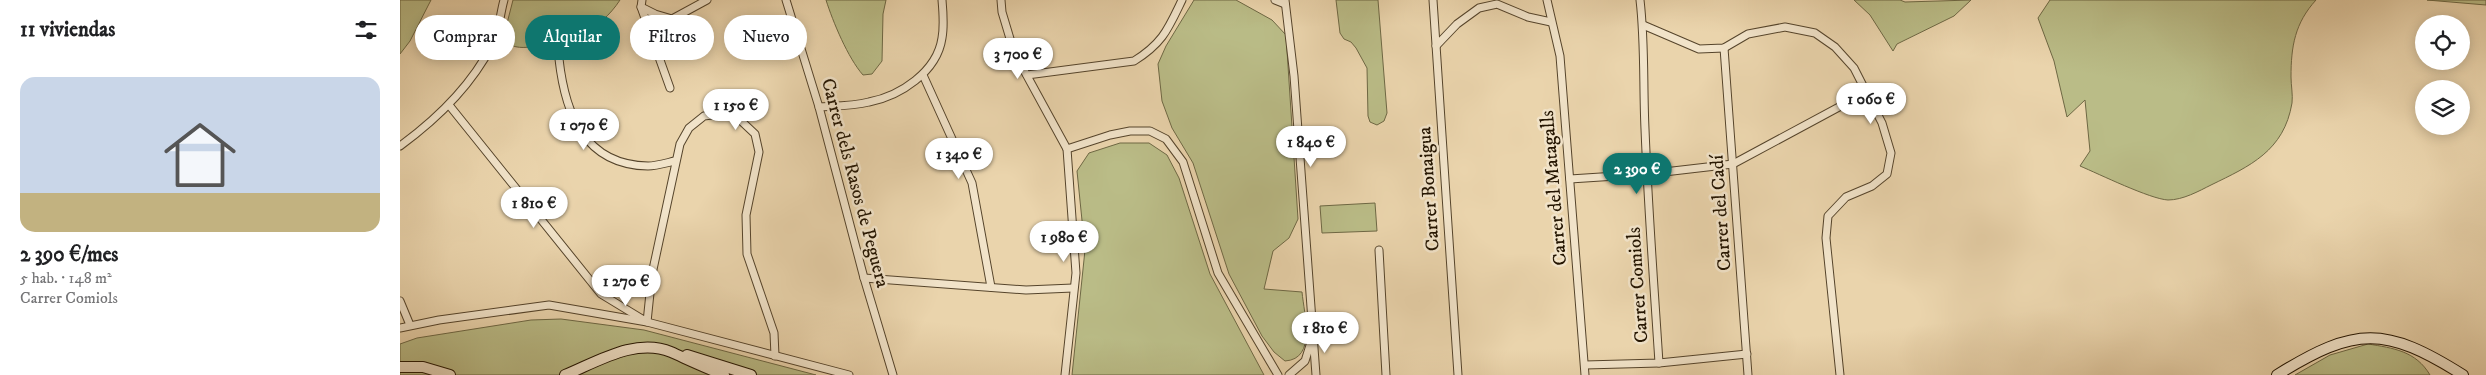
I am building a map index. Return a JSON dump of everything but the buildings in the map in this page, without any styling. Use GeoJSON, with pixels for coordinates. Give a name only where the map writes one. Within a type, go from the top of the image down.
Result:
{"type":"FeatureCollection","features":[{"type":"Feature","properties":{"kind":"main road"},"geometry":{"type":"LineString","coordinates":[[2277,375],[2325,347],[2350,340],[2369,338],[2392,340],[2411,345],[2464,375]]}},
{"type":"Feature","properties":{"kind":"main road"},"geometry":{"type":"LineString","coordinates":[[565,375],[625,351],[653,348],[751,375]]}},
{"type":"Feature","properties":{"kind":"main road"},"geometry":{"type":"LineString","coordinates":[[671,352],[692,363],[724,375]]}},
{"type":"Feature","properties":{"kind":"main road"},"geometry":{"type":"LineString","coordinates":[[400,367],[424,367],[450,375]]}},
{"type":"Feature","properties":{"kind":"street"},"geometry":{"type":"LineString","coordinates":[[400,146],[449,105],[473,75],[493,43],[504,0]]}},
{"type":"Feature","properties":{"kind":"street"},"geometry":{"type":"LineString","coordinates":[[642,3],[655,14],[672,19],[707,0]]}},
{"type":"Feature","properties":{"kind":"street","name":"Carrer dels Rasos de Peguera"},"geometry":{"type":"LineString","coordinates":[[786,0],[819,107],[864,278],[893,375]]}},
{"type":"Feature","properties":{"kind":"street"},"geometry":{"type":"LineString","coordinates":[[819,107],[868,103],[896,94],[922,75],[935,58],[942,39],[942,0]]}},
{"type":"Feature","properties":{"kind":"street"},"geometry":{"type":"LineString","coordinates":[[1000,0],[1014,52],[1067,149],[1076,273],[1072,288],[1065,375]]}},
{"type":"Feature","properties":{"kind":"street"},"geometry":{"type":"LineString","coordinates":[[1028,75],[1134,61],[1147,53],[1165,34],[1182,0]]}},
{"type":"Feature","properties":{"kind":"street"},"geometry":{"type":"LineString","coordinates":[[1275,0],[1285,2],[1294,76],[1316,375]]}},
{"type":"Feature","properties":{"kind":"street","name":"Carrer Bonaigua"},"geometry":{"type":"LineString","coordinates":[[1433,0],[1458,375]]}},
{"type":"Feature","properties":{"kind":"street","name":"Carrer del Matagalls"},"geometry":{"type":"LineString","coordinates":[[1547,0],[1560,56],[1585,375]]}},
{"type":"Feature","properties":{"kind":"street"},"geometry":{"type":"LineString","coordinates":[[1640,0],[1643,25],[1699,49],[1724,48],[1748,34],[1785,28],[1815,33],[1835,47],[1854,68],[1865,93],[1882,123],[1891,152],[1888,174],[1872,186],[1846,197],[1828,216],[1826,238],[1840,375]]}},
{"type":"Feature","properties":{"kind":"street"},"geometry":{"type":"LineString","coordinates":[[642,3],[670,88]]}},
{"type":"Feature","properties":{"kind":"street"},"geometry":{"type":"LineString","coordinates":[[1436,46],[1457,24],[1479,8],[1497,4],[1528,16],[1551,22]]}},
{"type":"Feature","properties":{"kind":"street","name":"Carrer Comiols"},"geometry":{"type":"LineString","coordinates":[[1643,25],[1642,69],[1659,364]]}},
{"type":"Feature","properties":{"kind":"street","name":"Carrer del Cadí"},"geometry":{"type":"LineString","coordinates":[[1724,48],[1748,375]]}},
{"type":"Feature","properties":{"kind":"street"},"geometry":{"type":"LineString","coordinates":[[559,60],[562,88],[582,136],[601,152],[622,162],[648,166],[674,161]]}},
{"type":"Feature","properties":{"kind":"street"},"geometry":{"type":"LineString","coordinates":[[922,75],[972,183],[991,288]]}},
{"type":"Feature","properties":{"kind":"street"},"geometry":{"type":"LineString","coordinates":[[1570,179],[1647,174],[1733,164],[1865,93]]}},
{"type":"Feature","properties":{"kind":"street"},"geometry":{"type":"LineString","coordinates":[[449,105],[601,294],[647,322]]}},
{"type":"Feature","properties":{"kind":"street"},"geometry":{"type":"LineString","coordinates":[[647,322],[652,274],[674,161],[680,144],[689,128],[704,116],[720,114],[737,118],[755,134],[759,152],[746,215],[747,254],[774,332],[775,356]]}},
{"type":"Feature","properties":{"kind":"street"},"geometry":{"type":"LineString","coordinates":[[1067,149],[1110,135],[1130,131],[1150,131],[1166,139],[1183,162],[1218,273],[1278,375]]}},
{"type":"Feature","properties":{"kind":"street"},"geometry":{"type":"LineString","coordinates":[[1379,250],[1386,375]]}},
{"type":"Feature","properties":{"kind":"street"},"geometry":{"type":"LineString","coordinates":[[864,278],[1026,290],[1072,288]]}},
{"type":"Feature","properties":{"kind":"street"},"geometry":{"type":"LineString","coordinates":[[400,301],[410,325]]}},
{"type":"Feature","properties":{"kind":"street"},"geometry":{"type":"LineString","coordinates":[[400,328],[410,325],[549,306],[647,322],[849,375]]}},
{"type":"Feature","properties":{"kind":"street"},"geometry":{"type":"LineString","coordinates":[[1289,375],[1305,361],[1309,353],[1312,335]]}},
{"type":"Feature","properties":{"kind":"street"},"geometry":{"type":"LineString","coordinates":[[1585,365],[1659,364],[1746,354]]}},
{"type":"Feature","properties":{"kind":"green space"},"geometry":{"type":"Polygon","coordinates":[[[400,0],[431,0],[423,15],[415,15],[415,31],[400,54],[400,0]]]}},
{"type":"Feature","properties":{"kind":"green space"},"geometry":{"type":"Polygon","coordinates":[[[513,0],[620,0],[608,15],[525,15],[525,47],[515,47],[515,15],[509,15],[513,0]]]}},
{"type":"Feature","properties":{"kind":"green space"},"geometry":{"type":"Polygon","coordinates":[[[826,0],[886,0],[883,14],[882,61],[872,74],[863,75],[857,68],[837,29],[826,0]]]}},
{"type":"Feature","properties":{"kind":"green space"},"geometry":{"type":"Polygon","coordinates":[[[1194,0],[1236,0],[1272,20],[1286,35],[1298,219],[1289,238],[1273,251],[1264,289],[1302,292],[1306,323],[1305,344],[1295,358],[1285,361],[1274,352],[1262,336],[1229,274],[1193,163],[1172,128],[1162,101],[1158,64],[1166,46],[1194,0]]]}},
{"type":"Feature","properties":{"kind":"green space"},"geometry":{"type":"Polygon","coordinates":[[[1336,0],[1378,0],[1387,113],[1384,121],[1377,125],[1370,122],[1368,116],[1367,68],[1356,48],[1351,42],[1344,39],[1340,33],[1336,0]]]}},
{"type":"Feature","properties":{"kind":"green space"},"geometry":{"type":"Polygon","coordinates":[[[1854,0],[1900,0],[1905,2],[1971,0],[1954,16],[1897,44],[1893,51],[1870,15],[1854,0]]]}},
{"type":"Feature","properties":{"kind":"green space"},"geometry":{"type":"Polygon","coordinates":[[[2050,0],[2316,0],[2303,17],[2293,45],[2291,66],[2292,103],[2288,120],[2281,133],[2273,145],[2252,163],[2196,192],[2174,200],[2160,199],[2124,186],[2080,166],[2090,151],[2085,100],[2067,117],[2054,61],[2038,18],[2050,0]]]}},
{"type":"Feature","properties":{"kind":"green space"},"geometry":{"type":"Polygon","coordinates":[[[2427,0],[2486,0],[2486,5],[2427,0]]]}},
{"type":"Feature","properties":{"kind":"green space"},"geometry":{"type":"Polygon","coordinates":[[[1120,143],[1149,143],[1167,155],[1179,178],[1210,274],[1264,375],[1072,375],[1085,250],[1077,171],[1089,153],[1120,143]]]}},
{"type":"Feature","properties":{"kind":"green space"},"geometry":{"type":"Polygon","coordinates":[[[1375,203],[1377,231],[1322,233],[1320,206],[1375,203]]]}},
{"type":"Feature","properties":{"kind":"green space"},"geometry":{"type":"Polygon","coordinates":[[[561,319],[644,330],[816,375],[400,375],[400,344],[417,338],[531,320],[561,319]]]}},
{"type":"Feature","properties":{"kind":"green space"},"geometry":{"type":"Polygon","coordinates":[[[2368,344],[2395,349],[2411,356],[2430,375],[2295,375],[2330,355],[2368,344]]]}}]}
